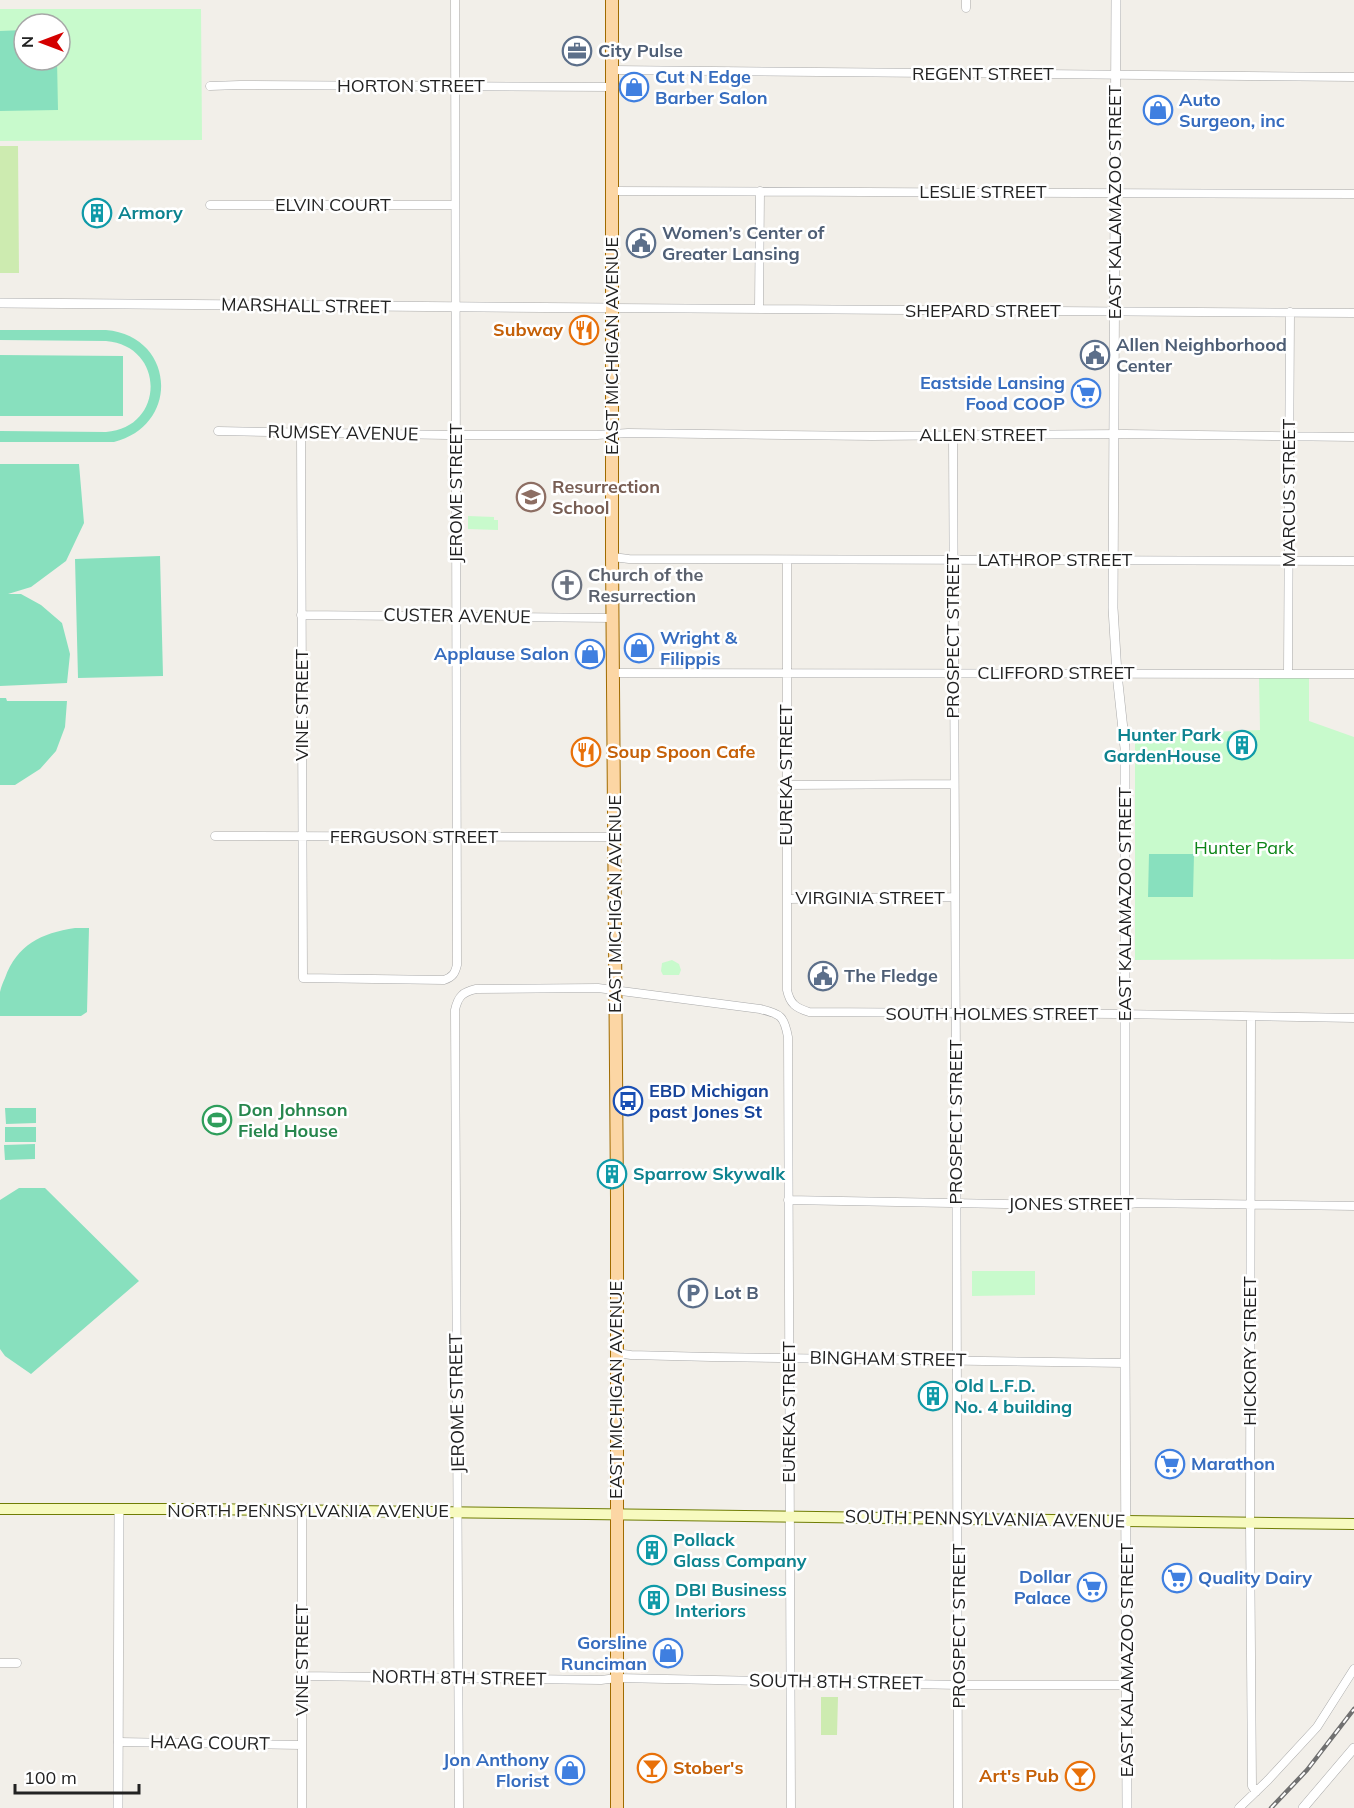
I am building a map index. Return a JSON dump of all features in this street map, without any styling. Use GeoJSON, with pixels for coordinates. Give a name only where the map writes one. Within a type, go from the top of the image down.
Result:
{"type":"FeatureCollection","features":[{"type":"Feature","properties":{"kind":"main road","name":"EAST MICHIGAN AVENUE"},"geometry":{"type":"LineString","coordinates":[[612,0],[617,1808]]}},
{"type":"Feature","properties":{"kind":"main road","name":"NORTH PENNSYLVANIA AVENUE"},"geometry":{"type":"LineString","coordinates":[[0,1509],[200,1509],[616,1515]]}},
{"type":"Feature","properties":{"kind":"main road","name":"SOUTH PENNSYLVANIA AVENUE"},"geometry":{"type":"LineString","coordinates":[[616,1515],[1354,1524]]}},
{"type":"Feature","properties":{"kind":"street","name":"JEROME STREET"},"geometry":{"type":"LineString","coordinates":[[444,980],[451,978],[457,965],[455,0]]}},
{"type":"Feature","properties":{"kind":"street","name":"EAST KALAMAZOO STREET"},"geometry":{"type":"LineString","coordinates":[[1116,0],[1113,561],[1114,640],[1125,748],[1127,1808]]}},
{"type":"Feature","properties":{"kind":"street","name":"REGENT STREET"},"geometry":{"type":"LineString","coordinates":[[612,70],[1354,77]]}},
{"type":"Feature","properties":{"kind":"street","name":"HORTON STREET"},"geometry":{"type":"LineString","coordinates":[[210,86],[612,87]]}},
{"type":"Feature","properties":{"kind":"street","name":"LESLIE STREET"},"geometry":{"type":"LineString","coordinates":[[612,190],[1354,194]]}},
{"type":"Feature","properties":{"kind":"street"},"geometry":{"type":"LineString","coordinates":[[759,309],[760,191]]}},
{"type":"Feature","properties":{"kind":"street","name":"ELVIN COURT"},"geometry":{"type":"LineString","coordinates":[[210,204],[455,205]]}},
{"type":"Feature","properties":{"kind":"street","name":"MARSHALL STREET"},"geometry":{"type":"LineString","coordinates":[[0,303],[612,308]]}},
{"type":"Feature","properties":{"kind":"street","name":"SHEPARD STREET"},"geometry":{"type":"LineString","coordinates":[[612,308],[1354,313]]}},
{"type":"Feature","properties":{"kind":"street","name":"MARCUS STREET"},"geometry":{"type":"LineString","coordinates":[[1288,673],[1290,312]]}},
{"type":"Feature","properties":{"kind":"street","name":"RUMSEY AVENUE"},"geometry":{"type":"LineString","coordinates":[[218,431],[456,435],[612,434]]}},
{"type":"Feature","properties":{"kind":"street","name":"VINE STREET"},"geometry":{"type":"LineString","coordinates":[[301,432],[303,978],[444,980]]}},
{"type":"Feature","properties":{"kind":"street","name":"ALLEN STREET"},"geometry":{"type":"LineString","coordinates":[[612,434],[1354,437]]}},
{"type":"Feature","properties":{"kind":"street","name":"PROSPECT STREET"},"geometry":{"type":"LineString","coordinates":[[953,435],[959,1519],[958,1808]]}},
{"type":"Feature","properties":{"kind":"street","name":"LATHROP STREET"},"geometry":{"type":"LineString","coordinates":[[612,557],[787,560],[1354,561]]}},
{"type":"Feature","properties":{"kind":"street","name":"EUREKA STREET"},"geometry":{"type":"LineString","coordinates":[[787,560],[787,990]]}},
{"type":"Feature","properties":{"kind":"street","name":"CUSTER AVENUE"},"geometry":{"type":"LineString","coordinates":[[301,615],[613,618]]}},
{"type":"Feature","properties":{"kind":"street","name":"CLIFFORD STREET"},"geometry":{"type":"LineString","coordinates":[[613,673],[1354,674]]}},
{"type":"Feature","properties":{"kind":"street"},"geometry":{"type":"LineString","coordinates":[[786,785],[954,784]]}},
{"type":"Feature","properties":{"kind":"street","name":"FERGUSON STREET"},"geometry":{"type":"LineString","coordinates":[[215,836],[614,837]]}},
{"type":"Feature","properties":{"kind":"street","name":"VIRGINIA STREET"},"geometry":{"type":"LineString","coordinates":[[787,899],[954,897]]}},
{"type":"Feature","properties":{"kind":"street","name":"JEROME STREET"},"geometry":{"type":"LineString","coordinates":[[459,1808],[455,1033],[457,999],[464,992],[476,988],[616,989]]}},
{"type":"Feature","properties":{"kind":"street","name":"EUREKA STREET"},"geometry":{"type":"LineString","coordinates":[[616,989],[775,1012],[785,1023],[788,1037],[791,1808]]}},
{"type":"Feature","properties":{"kind":"street","name":"SOUTH HOLMES STREET"},"geometry":{"type":"LineString","coordinates":[[787,990],[793,1005],[809,1012],[1354,1018]]}},
{"type":"Feature","properties":{"kind":"street","name":"HICKORY STREET"},"geometry":{"type":"LineString","coordinates":[[1251,1017],[1250,1522],[1252,1786],[1256,1792]]}},
{"type":"Feature","properties":{"kind":"street","name":"JONES STREET"},"geometry":{"type":"LineString","coordinates":[[788,1200],[1114,1206],[1138,1203],[1354,1206]]}},
{"type":"Feature","properties":{"kind":"street","name":"BINGHAM STREET"},"geometry":{"type":"LineString","coordinates":[[616,1353],[1125,1363]]}},
{"type":"Feature","properties":{"kind":"street"},"geometry":{"type":"LineString","coordinates":[[118,1808],[119,1510]]}},
{"type":"Feature","properties":{"kind":"street","name":"VINE STREET"},"geometry":{"type":"LineString","coordinates":[[302,1511],[302,1808]]}},
{"type":"Feature","properties":{"kind":"street"},"geometry":{"type":"LineString","coordinates":[[0,1663],[17,1663]]}},
{"type":"Feature","properties":{"kind":"street"},"geometry":{"type":"LineString","coordinates":[[1239,1808],[1317,1727],[1354,1669]]}},
{"type":"Feature","properties":{"kind":"street","name":"NORTH 8TH STREET"},"geometry":{"type":"LineString","coordinates":[[302,1676],[600,1680],[616,1678]]}},
{"type":"Feature","properties":{"kind":"street","name":"SOUTH 8TH STREET"},"geometry":{"type":"LineString","coordinates":[[616,1678],[959,1685],[1127,1685]]}},
{"type":"Feature","properties":{"kind":"street","name":"HAAG COURT"},"geometry":{"type":"LineString","coordinates":[[118,1742],[302,1744]]}},
{"type":"Feature","properties":{"kind":"street"},"geometry":{"type":"LineString","coordinates":[[1303,1808],[1354,1748]]}},
{"type":"Feature","properties":{"kind":"green space"},"geometry":{"type":"Polygon","coordinates":[[[0,9],[201,9],[202,140],[0,141],[0,9]]]}},
{"type":"Feature","properties":{"kind":"green space"},"geometry":{"type":"Polygon","coordinates":[[[12,30],[12,72],[57,72],[58,110],[0,111],[0,31],[12,30]]]}},
{"type":"Feature","properties":{"kind":"green space"},"geometry":{"type":"Polygon","coordinates":[[[0,146],[18,146],[19,273],[0,273],[0,146]]]}},
{"type":"Feature","properties":{"kind":"green space"},"geometry":{"type":"Polygon","coordinates":[[[0,330],[106,330],[129,336],[146,348],[157,364],[161,382],[159,401],[151,418],[136,433],[114,442],[0,442],[0,431],[106,432],[125,427],[139,417],[148,403],[151,387],[148,371],[140,357],[126,346],[106,341],[0,340],[0,330]]]}},
{"type":"Feature","properties":{"kind":"green space"},"geometry":{"type":"Polygon","coordinates":[[[0,355],[123,356],[123,416],[0,416],[0,355]]]}},
{"type":"Feature","properties":{"kind":"green space"},"geometry":{"type":"Polygon","coordinates":[[[0,464],[79,464],[84,523],[66,561],[31,587],[8,594],[21,594],[41,605],[62,623],[70,654],[67,683],[0,686],[0,464]]]}},
{"type":"Feature","properties":{"kind":"green space"},"geometry":{"type":"Polygon","coordinates":[[[468,516],[494,517],[494,520],[498,520],[498,530],[468,529],[468,516]]]}},
{"type":"Feature","properties":{"kind":"green space"},"geometry":{"type":"Polygon","coordinates":[[[160,556],[163,676],[78,678],[75,559],[160,556]]]}},
{"type":"Feature","properties":{"kind":"green space","name":"Hunter Park"},"geometry":{"type":"Polygon","coordinates":[[[1259,678],[1309,678],[1309,721],[1354,737],[1354,959],[1135,960],[1135,735],[1260,730],[1259,678]]]}},
{"type":"Feature","properties":{"kind":"green space"},"geometry":{"type":"Polygon","coordinates":[[[0,698],[6,698],[7,701],[67,701],[65,727],[56,751],[40,769],[15,785],[0,785],[0,698]]]}},
{"type":"Feature","properties":{"kind":"green space"},"geometry":{"type":"Polygon","coordinates":[[[1149,854],[1194,854],[1193,897],[1148,897],[1149,854]]]}},
{"type":"Feature","properties":{"kind":"green space"},"geometry":{"type":"Polygon","coordinates":[[[75,928],[89,928],[87,1012],[81,1016],[0,1016],[1,988],[16,957],[23,949],[41,937],[75,928]]]}},
{"type":"Feature","properties":{"kind":"green space"},"geometry":{"type":"Polygon","coordinates":[[[672,960],[679,964],[681,970],[679,975],[663,975],[662,963],[672,960]]]}},
{"type":"Feature","properties":{"kind":"green space"},"geometry":{"type":"Polygon","coordinates":[[[5,1108],[36,1108],[36,1123],[6,1124],[5,1108]]]}},
{"type":"Feature","properties":{"kind":"green space"},"geometry":{"type":"Polygon","coordinates":[[[5,1127],[36,1127],[36,1142],[5,1142],[5,1127]]]}},
{"type":"Feature","properties":{"kind":"green space"},"geometry":{"type":"Polygon","coordinates":[[[35,1144],[35,1159],[5,1160],[4,1145],[35,1144]]]}},
{"type":"Feature","properties":{"kind":"green space"},"geometry":{"type":"Polygon","coordinates":[[[19,1188],[45,1188],[139,1281],[31,1374],[5,1356],[0,1349],[0,1200],[19,1188]]]}},
{"type":"Feature","properties":{"kind":"green space"},"geometry":{"type":"Polygon","coordinates":[[[972,1271],[1035,1271],[1035,1295],[972,1296],[972,1271]]]}},
{"type":"Feature","properties":{"kind":"green space"},"geometry":{"type":"Polygon","coordinates":[[[821,1697],[838,1697],[837,1735],[821,1735],[821,1697]]]}},
{"type":"Feature","properties":{"kind":"railway"},"geometry":{"type":"LineString","coordinates":[[1271,1808],[1307,1770],[1354,1709]]}},
{"type":"Feature","properties":{"kind":"place","name":"City Pulse"},"geometry":{"type":"Point","coordinates":[577,51]}},
{"type":"Feature","properties":{"kind":"place","name":"Cut N Edge Barber Salon"},"geometry":{"type":"Point","coordinates":[634,87]}},
{"type":"Feature","properties":{"kind":"place","name":"Auto Surgeon, inc"},"geometry":{"type":"Point","coordinates":[1158,110]}},
{"type":"Feature","properties":{"kind":"place","name":"Armory"},"geometry":{"type":"Point","coordinates":[97,213]}},
{"type":"Feature","properties":{"kind":"place","name":"Women’s Center of Greater Lansing"},"geometry":{"type":"Point","coordinates":[641,243]}},
{"type":"Feature","properties":{"kind":"place","name":"Subway"},"geometry":{"type":"Point","coordinates":[584,330]}},
{"type":"Feature","properties":{"kind":"place","name":"Allen Neighborhood Center"},"geometry":{"type":"Point","coordinates":[1095,355]}},
{"type":"Feature","properties":{"kind":"place","name":"Eastside Lansing Food COOP"},"geometry":{"type":"Point","coordinates":[1086,393]}},
{"type":"Feature","properties":{"kind":"place","name":"Resurrection School"},"geometry":{"type":"Point","coordinates":[531,497]}},
{"type":"Feature","properties":{"kind":"place","name":"Church of the Resurrection"},"geometry":{"type":"Point","coordinates":[567,585]}},
{"type":"Feature","properties":{"kind":"place","name":"Wright & Filippis"},"geometry":{"type":"Point","coordinates":[639,648]}},
{"type":"Feature","properties":{"kind":"place","name":"Applause Salon"},"geometry":{"type":"Point","coordinates":[590,654]}},
{"type":"Feature","properties":{"kind":"place","name":"Hunter Park GardenHouse"},"geometry":{"type":"Point","coordinates":[1242,745]}},
{"type":"Feature","properties":{"kind":"place","name":"Soup Spoon Cafe"},"geometry":{"type":"Point","coordinates":[586,752]}},
{"type":"Feature","properties":{"kind":"place","name":"The Fledge"},"geometry":{"type":"Point","coordinates":[823,976]}},
{"type":"Feature","properties":{"kind":"place","name":"EBD Michigan past Jones St"},"geometry":{"type":"Point","coordinates":[628,1101]}},
{"type":"Feature","properties":{"kind":"place","name":"Don Johnson Field House"},"geometry":{"type":"Point","coordinates":[217,1120]}},
{"type":"Feature","properties":{"kind":"place","name":"Sparrow Skywalk"},"geometry":{"type":"Point","coordinates":[612,1174]}},
{"type":"Feature","properties":{"kind":"place","name":"Lot B"},"geometry":{"type":"Point","coordinates":[693,1293]}},
{"type":"Feature","properties":{"kind":"place","name":"Old L.F.D. No. 4 building"},"geometry":{"type":"Point","coordinates":[933,1396]}},
{"type":"Feature","properties":{"kind":"place","name":"Marathon"},"geometry":{"type":"Point","coordinates":[1170,1464]}},
{"type":"Feature","properties":{"kind":"place","name":"Pollack Glass Company"},"geometry":{"type":"Point","coordinates":[652,1550]}},
{"type":"Feature","properties":{"kind":"place","name":"Quality Dairy"},"geometry":{"type":"Point","coordinates":[1177,1578]}},
{"type":"Feature","properties":{"kind":"place","name":"Dollar Palace"},"geometry":{"type":"Point","coordinates":[1092,1587]}},
{"type":"Feature","properties":{"kind":"place","name":"DBI Business Interiors"},"geometry":{"type":"Point","coordinates":[654,1600]}},
{"type":"Feature","properties":{"kind":"place","name":"Gorsline Runciman"},"geometry":{"type":"Point","coordinates":[668,1653]}},
{"type":"Feature","properties":{"kind":"place","name":"Stober's"},"geometry":{"type":"Point","coordinates":[652,1768]}},
{"type":"Feature","properties":{"kind":"place","name":"Jon Anthony Florist"},"geometry":{"type":"Point","coordinates":[570,1770]}},
{"type":"Feature","properties":{"kind":"place","name":"Art's Pub"},"geometry":{"type":"Point","coordinates":[1080,1776]}}]}
